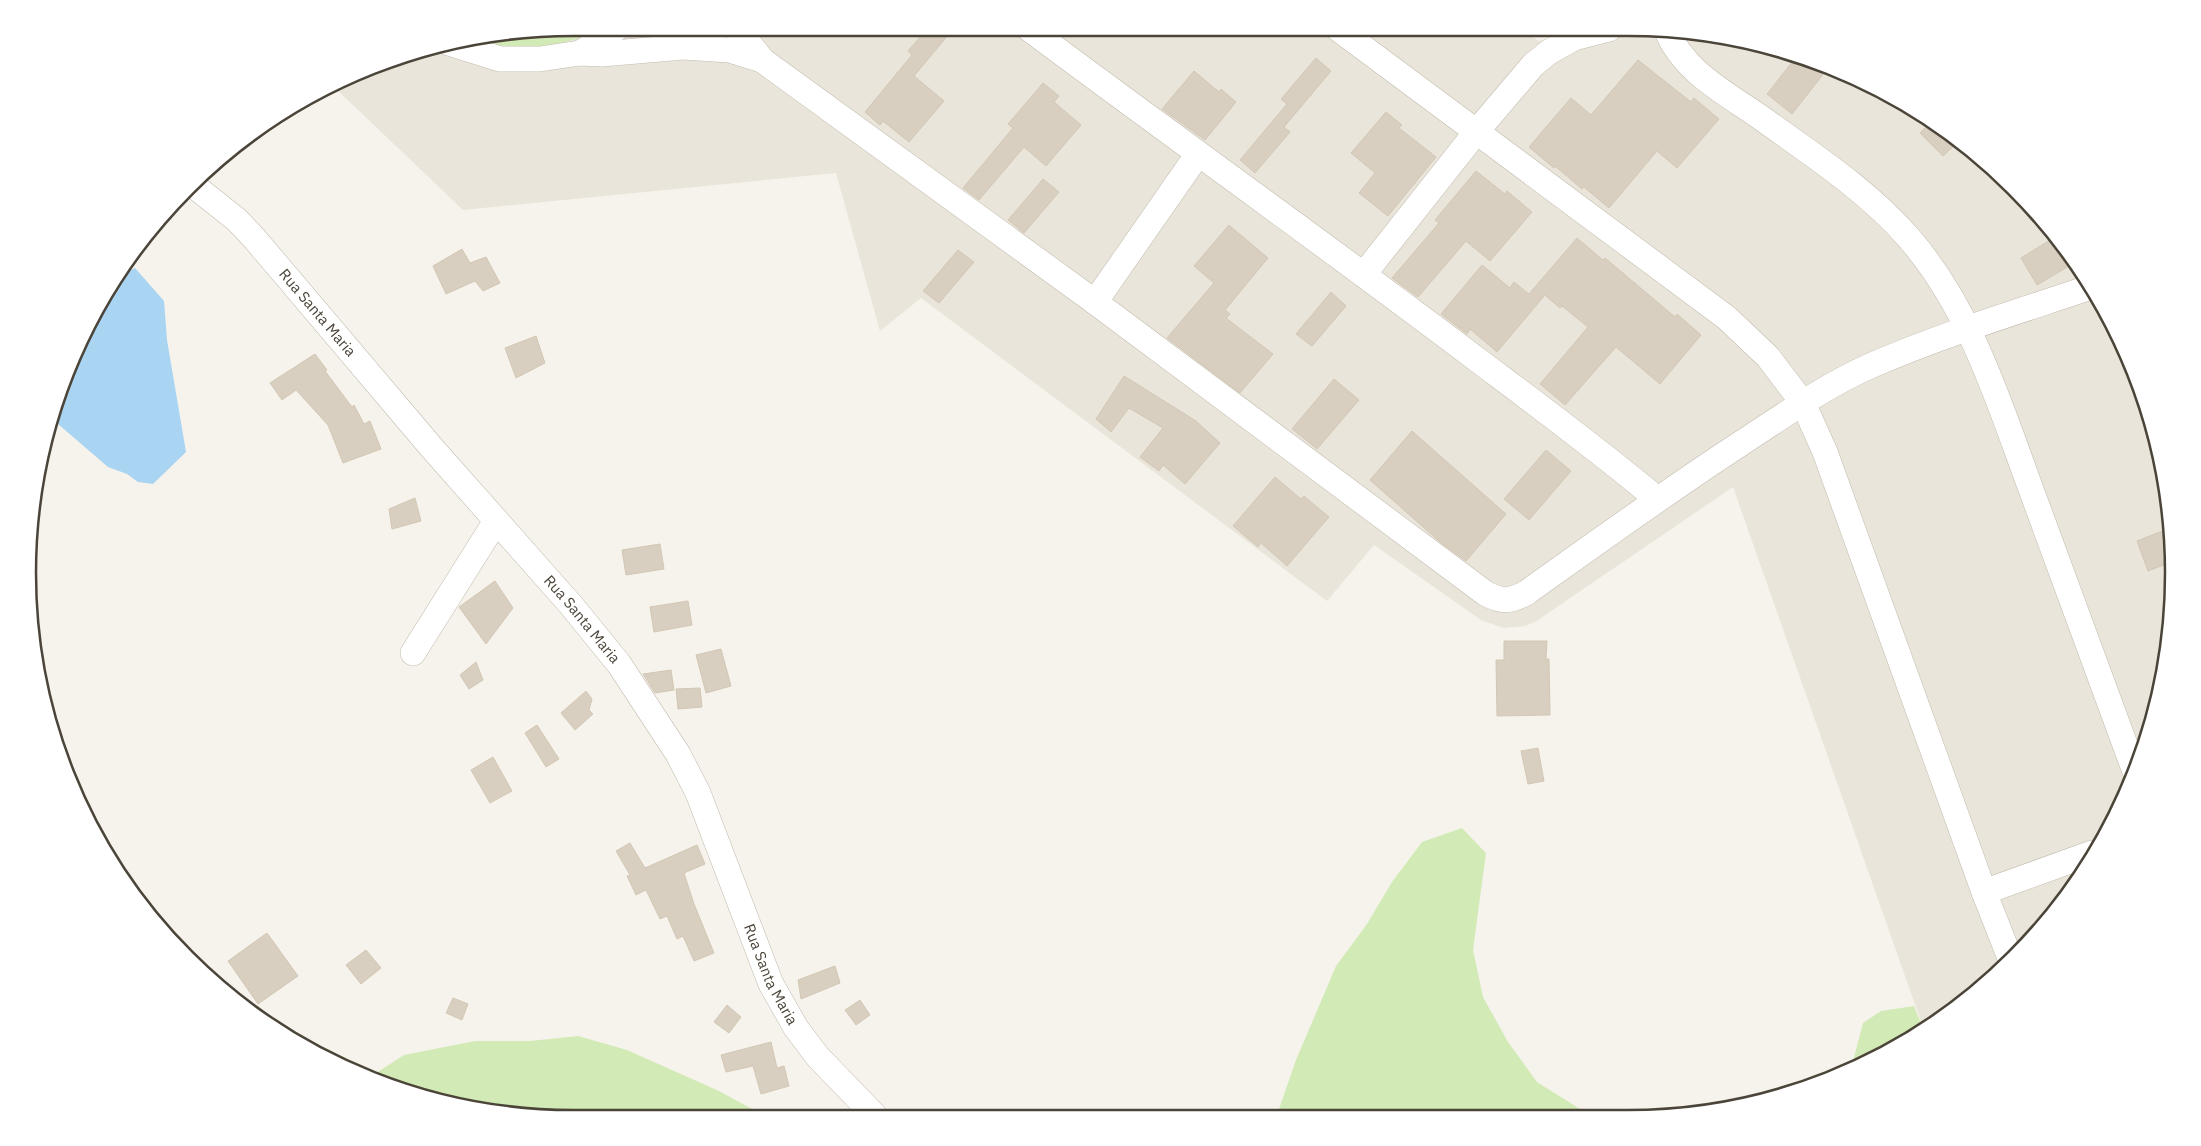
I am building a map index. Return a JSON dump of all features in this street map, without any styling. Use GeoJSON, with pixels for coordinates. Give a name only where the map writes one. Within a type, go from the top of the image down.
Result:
{"type":"FeatureCollection","features":[{"type":"Feature","properties":{"kind":"street"},"geometry":{"type":"LineString","coordinates":[[580,53],[605,36]]}},
{"type":"Feature","properties":{"kind":"street"},"geometry":{"type":"LineString","coordinates":[[743,36],[762,60]]}},
{"type":"Feature","properties":{"kind":"street"},"geometry":{"type":"LineString","coordinates":[[1039,36],[1364,274],[1611,460],[1657,499]]}},
{"type":"Feature","properties":{"kind":"street"},"geometry":{"type":"LineString","coordinates":[[1348,36],[1727,318],[1768,357],[1803,402],[1826,452],[1984,892],[2008,953]]}},
{"type":"Feature","properties":{"kind":"street"},"geometry":{"type":"LineString","coordinates":[[1364,274],[1477,131],[1533,65],[1549,52],[1574,38],[1582,36]]}},
{"type":"Feature","properties":{"kind":"street"},"geometry":{"type":"LineString","coordinates":[[1669,38],[1672,44],[1692,69],[1840,175],[1897,226],[1908,237],[1946,287],[1968,329],[1992,384],[2131,760]]}},
{"type":"Feature","properties":{"kind":"street"},"geometry":{"type":"LineString","coordinates":[[464,48],[500,59],[540,59],[580,53],[602,54],[683,47],[711,48],[738,51],[762,60],[1095,302],[1496,599],[1512,600],[1526,593],[1657,499],[1803,402],[1870,366],[1968,329],[2083,290]]}},
{"type":"Feature","properties":{"kind":"street"},"geometry":{"type":"LineString","coordinates":[[1095,302],[1198,154]]}},
{"type":"Feature","properties":{"kind":"street","name":"Rua Santa Maria"},"geometry":{"type":"LineString","coordinates":[[198,189],[237,220],[254,238],[496,521],[571,605],[619,664],[678,754],[698,793],[769,977],[796,1028],[818,1057],[869,1110]]}},
{"type":"Feature","properties":{"kind":"street"},"geometry":{"type":"LineString","coordinates":[[413,652],[496,521]]}},
{"type":"Feature","properties":{"kind":"street"},"geometry":{"type":"LineString","coordinates":[[1984,892],[2083,856]]}},
{"type":"Feature","properties":{"kind":"shaded area"},"geometry":{"type":"Polygon","coordinates":[[[573,36],[1532,36],[1539,41],[1559,36],[1628,36],[1698,41],[1733,47],[1801,65],[1833,77],[1896,108],[1955,147],[1982,169],[2008,193],[2054,246],[2093,305],[2109,336],[2124,368],[2146,434],[2154,468],[2164,538],[2164,608],[2160,643],[2154,678],[2136,746],[2124,778],[2093,841],[2054,900],[2008,953],[1982,977],[1955,999],[1921,1022],[1733,487],[1535,622],[1525,626],[1504,628],[1481,620],[1374,545],[1327,601],[921,298],[880,331],[836,173],[463,210],[338,91],[400,65],[468,47],[538,37],[573,36]]]}},
{"type":"Feature","properties":{"kind":"green space"},"geometry":{"type":"Polygon","coordinates":[[[584,36],[554,44],[520,47],[489,43],[538,37],[584,36]]]}},
{"type":"Feature","properties":{"kind":"green space"},"geometry":{"type":"Polygon","coordinates":[[[1462,828],[1486,853],[1473,950],[1483,997],[1508,1042],[1537,1082],[1582,1110],[1279,1110],[1296,1060],[1336,966],[1367,924],[1392,882],[1422,842],[1462,828]]]}},
{"type":"Feature","properties":{"kind":"green space"},"geometry":{"type":"Polygon","coordinates":[[[1914,1006],[1921,1022],[1896,1038],[1854,1059],[1863,1023],[1881,1011],[1914,1006]]]}},
{"type":"Feature","properties":{"kind":"green space"},"geometry":{"type":"Polygon","coordinates":[[[578,1036],[627,1050],[719,1091],[754,1110],[538,1109],[468,1099],[434,1091],[377,1072],[404,1055],[475,1041],[530,1041],[578,1036]]]}},
{"type":"Feature","properties":{"kind":"water"},"geometry":{"type":"Polygon","coordinates":[[[135,268],[164,301],[167,340],[186,452],[153,484],[138,482],[127,474],[108,467],[58,424],[77,368],[92,336],[108,305],[130,270],[135,268]]]}},
{"type":"Feature","properties":{"kind":"building"},"geometry":{"type":"Polygon","coordinates":[[[921,36],[947,36],[914,76],[944,101],[909,142],[883,121],[880,125],[865,112],[912,55],[908,51],[921,36]]]}},
{"type":"Feature","properties":{"kind":"building"},"geometry":{"type":"Polygon","coordinates":[[[1316,58],[1331,71],[1284,127],[1290,132],[1255,173],[1240,160],[1287,104],[1281,99],[1316,58]]]}},
{"type":"Feature","properties":{"kind":"building"},"geometry":{"type":"Polygon","coordinates":[[[1638,60],[1691,102],[1694,98],[1719,119],[1677,168],[1657,151],[1609,208],[1584,187],[1582,189],[1555,166],[1554,168],[1529,147],[1571,98],[1591,115],[1638,60]]]}},
{"type":"Feature","properties":{"kind":"building"},"geometry":{"type":"Polygon","coordinates":[[[1792,62],[1824,74],[1792,114],[1767,94],[1792,62]]]}},
{"type":"Feature","properties":{"kind":"building"},"geometry":{"type":"Polygon","coordinates":[[[1194,71],[1219,92],[1221,89],[1236,102],[1205,140],[1162,109],[1194,71]]]}},
{"type":"Feature","properties":{"kind":"building"},"geometry":{"type":"Polygon","coordinates":[[[1043,83],[1059,96],[1054,102],[1081,125],[1046,166],[1024,147],[979,200],[963,188],[1013,128],[1008,124],[1043,83]]]}},
{"type":"Feature","properties":{"kind":"building"},"geometry":{"type":"Polygon","coordinates":[[[1386,112],[1402,125],[1399,128],[1436,157],[1388,216],[1359,193],[1375,173],[1351,153],[1386,112]]]}},
{"type":"Feature","properties":{"kind":"building"},"geometry":{"type":"Polygon","coordinates":[[[1926,127],[1954,146],[1943,156],[1920,133],[1926,127]]]}},
{"type":"Feature","properties":{"kind":"building"},"geometry":{"type":"Polygon","coordinates":[[[1476,171],[1505,194],[1507,191],[1532,212],[1490,261],[1466,241],[1418,297],[1392,278],[1439,223],[1435,220],[1476,171]]]}},
{"type":"Feature","properties":{"kind":"building"},"geometry":{"type":"Polygon","coordinates":[[[1043,179],[1059,192],[1024,233],[1008,220],[1043,179]]]}},
{"type":"Feature","properties":{"kind":"building"},"geometry":{"type":"Polygon","coordinates":[[[1229,225],[1268,258],[1225,310],[1230,314],[1226,318],[1273,354],[1240,393],[1167,338],[1214,283],[1194,266],[1229,225]]]}},
{"type":"Feature","properties":{"kind":"building"},"geometry":{"type":"Polygon","coordinates":[[[1577,238],[1603,260],[1605,258],[1675,317],[1677,314],[1701,335],[1660,384],[1616,347],[1565,405],[1540,384],[1588,327],[1545,295],[1497,352],[1470,329],[1467,334],[1441,314],[1482,265],[1510,288],[1514,282],[1529,294],[1577,238]]]}},
{"type":"Feature","properties":{"kind":"building"},"geometry":{"type":"Polygon","coordinates":[[[2049,240],[2068,266],[2037,285],[2021,258],[2049,240]]]}},
{"type":"Feature","properties":{"kind":"building"},"geometry":{"type":"Polygon","coordinates":[[[462,249],[470,263],[486,257],[500,283],[483,291],[475,281],[446,294],[433,266],[462,249]]]}},
{"type":"Feature","properties":{"kind":"building"},"geometry":{"type":"Polygon","coordinates":[[[958,250],[974,262],[939,303],[923,291],[958,250]]]}},
{"type":"Feature","properties":{"kind":"building"},"geometry":{"type":"Polygon","coordinates":[[[1331,292],[1346,306],[1312,346],[1296,334],[1331,292]]]}},
{"type":"Feature","properties":{"kind":"building"},"geometry":{"type":"Polygon","coordinates":[[[536,336],[545,363],[516,378],[505,348],[536,336]]]}},
{"type":"Feature","properties":{"kind":"building"},"geometry":{"type":"Polygon","coordinates":[[[315,354],[327,370],[325,371],[352,407],[354,405],[364,424],[370,421],[381,449],[343,463],[328,425],[296,390],[282,400],[270,383],[315,354]]]}},
{"type":"Feature","properties":{"kind":"building"},"geometry":{"type":"Polygon","coordinates":[[[1124,376],[1196,421],[1220,443],[1185,484],[1163,465],[1159,471],[1140,457],[1163,428],[1129,408],[1111,432],[1096,419],[1124,376]]]}},
{"type":"Feature","properties":{"kind":"building"},"geometry":{"type":"Polygon","coordinates":[[[1334,379],[1359,400],[1317,449],[1292,429],[1334,379]]]}},
{"type":"Feature","properties":{"kind":"building"},"geometry":{"type":"Polygon","coordinates":[[[1412,431],[1506,514],[1466,561],[1440,542],[1370,480],[1412,431]]]}},
{"type":"Feature","properties":{"kind":"building"},"geometry":{"type":"Polygon","coordinates":[[[1546,450],[1571,471],[1529,520],[1504,499],[1546,450]]]}},
{"type":"Feature","properties":{"kind":"building"},"geometry":{"type":"Polygon","coordinates":[[[1275,477],[1301,499],[1304,496],[1329,517],[1287,566],[1261,543],[1258,547],[1233,526],[1275,477]]]}},
{"type":"Feature","properties":{"kind":"building"},"geometry":{"type":"Polygon","coordinates":[[[415,498],[421,521],[392,529],[389,509],[415,498]]]}},
{"type":"Feature","properties":{"kind":"building"},"geometry":{"type":"Polygon","coordinates":[[[2163,531],[2165,564],[2148,571],[2137,541],[2163,531]]]}},
{"type":"Feature","properties":{"kind":"building"},"geometry":{"type":"Polygon","coordinates":[[[660,544],[664,569],[626,575],[622,550],[660,544]]]}},
{"type":"Feature","properties":{"kind":"building"},"geometry":{"type":"Polygon","coordinates":[[[495,581],[513,608],[486,644],[459,607],[495,581]]]}},
{"type":"Feature","properties":{"kind":"building"},"geometry":{"type":"Polygon","coordinates":[[[688,601],[692,625],[654,632],[650,607],[688,601]]]}},
{"type":"Feature","properties":{"kind":"building"},"geometry":{"type":"Polygon","coordinates":[[[1504,641],[1547,641],[1546,659],[1549,659],[1550,715],[1497,716],[1496,660],[1504,660],[1504,641]]]}},
{"type":"Feature","properties":{"kind":"building"},"geometry":{"type":"Polygon","coordinates":[[[721,649],[731,686],[706,693],[696,655],[721,649]]]}},
{"type":"Feature","properties":{"kind":"building"},"geometry":{"type":"Polygon","coordinates":[[[476,662],[483,680],[469,689],[460,675],[476,662]]]}},
{"type":"Feature","properties":{"kind":"building"},"geometry":{"type":"Polygon","coordinates":[[[671,670],[674,690],[655,693],[643,674],[671,670]]]}},
{"type":"Feature","properties":{"kind":"building"},"geometry":{"type":"Polygon","coordinates":[[[700,688],[702,707],[678,709],[676,689],[700,688]]]}},
{"type":"Feature","properties":{"kind":"building"},"geometry":{"type":"Polygon","coordinates":[[[586,691],[592,699],[589,710],[593,714],[575,730],[561,713],[586,691]]]}},
{"type":"Feature","properties":{"kind":"building"},"geometry":{"type":"Polygon","coordinates":[[[537,725],[559,759],[546,767],[525,733],[537,725]]]}},
{"type":"Feature","properties":{"kind":"building"},"geometry":{"type":"Polygon","coordinates":[[[1538,748],[1544,781],[1528,784],[1521,751],[1538,748]]]}},
{"type":"Feature","properties":{"kind":"building"},"geometry":{"type":"Polygon","coordinates":[[[493,757],[512,791],[490,803],[471,770],[493,757]]]}},
{"type":"Feature","properties":{"kind":"building"},"geometry":{"type":"Polygon","coordinates":[[[630,843],[645,868],[697,845],[705,864],[684,873],[694,904],[714,953],[694,961],[683,936],[677,939],[667,916],[660,919],[646,890],[636,895],[627,876],[630,875],[616,851],[630,843]]]}},
{"type":"Feature","properties":{"kind":"building"},"geometry":{"type":"Polygon","coordinates":[[[267,933],[298,976],[258,1004],[228,961],[267,933]]]}},
{"type":"Feature","properties":{"kind":"building"},"geometry":{"type":"Polygon","coordinates":[[[366,950],[381,968],[361,984],[346,965],[366,950]]]}},
{"type":"Feature","properties":{"kind":"building"},"geometry":{"type":"Polygon","coordinates":[[[835,966],[840,983],[801,999],[798,980],[835,966]]]}},
{"type":"Feature","properties":{"kind":"building"},"geometry":{"type":"Polygon","coordinates":[[[453,998],[468,1004],[462,1020],[446,1013],[453,998]]]}},
{"type":"Feature","properties":{"kind":"building"},"geometry":{"type":"Polygon","coordinates":[[[860,1000],[870,1015],[856,1025],[845,1010],[860,1000]]]}},
{"type":"Feature","properties":{"kind":"building"},"geometry":{"type":"Polygon","coordinates":[[[727,1005],[741,1017],[729,1033],[714,1022],[727,1005]]]}},
{"type":"Feature","properties":{"kind":"building"},"geometry":{"type":"Polygon","coordinates":[[[771,1042],[777,1068],[784,1066],[789,1086],[761,1094],[753,1066],[726,1072],[721,1055],[771,1042]]]}}]}
